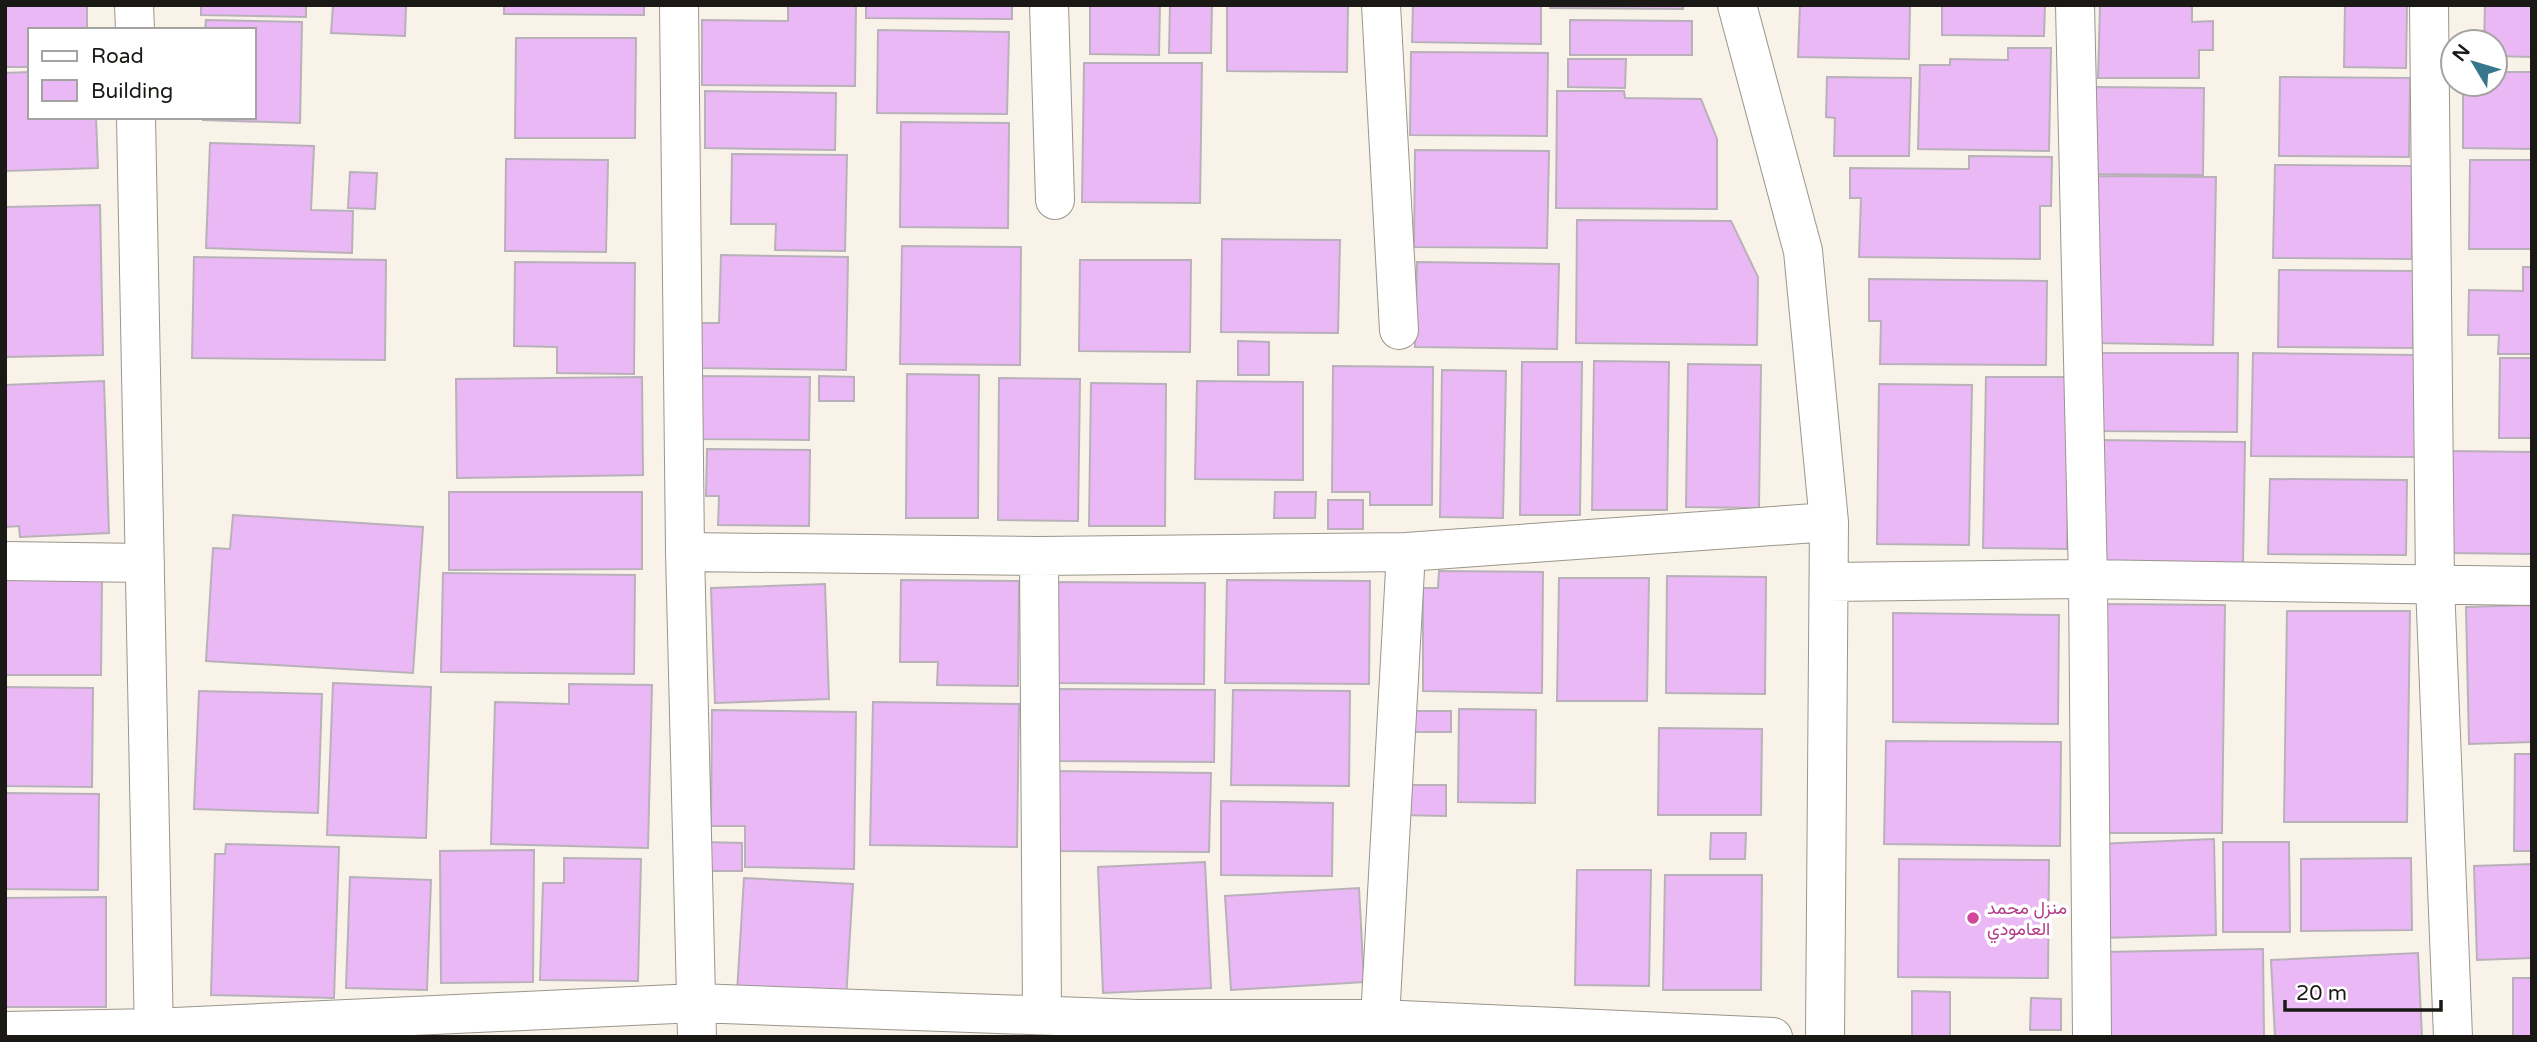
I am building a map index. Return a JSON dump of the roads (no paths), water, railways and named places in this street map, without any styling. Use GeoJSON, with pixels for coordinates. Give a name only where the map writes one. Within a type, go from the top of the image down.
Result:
{"type":"FeatureCollection","features":[{"type":"Feature","properties":{"kind":"street"},"geometry":{"type":"LineString","coordinates":[[134,5],[135,28]]}},
{"type":"Feature","properties":{"kind":"street"},"geometry":{"type":"LineString","coordinates":[[679,5],[685,552],[696,1020]]}},
{"type":"Feature","properties":{"kind":"street"},"geometry":{"type":"LineString","coordinates":[[1049,5],[1055,201]]}},
{"type":"Feature","properties":{"kind":"street"},"geometry":{"type":"LineString","coordinates":[[1381,5],[1399,330]]}},
{"type":"Feature","properties":{"kind":"street"},"geometry":{"type":"LineString","coordinates":[[1737,5],[1803,251],[1829,522],[1825,1037]]}},
{"type":"Feature","properties":{"kind":"street"},"geometry":{"type":"LineString","coordinates":[[2076,5],[2088,580],[2092,1037]]}},
{"type":"Feature","properties":{"kind":"street"},"geometry":{"type":"LineString","coordinates":[[2429,5],[2435,585],[2453,1037]]}},
{"type":"Feature","properties":{"kind":"street"},"geometry":{"type":"LineString","coordinates":[[136,119],[154,1032]]}},
{"type":"Feature","properties":{"kind":"street"},"geometry":{"type":"LineString","coordinates":[[685,552],[1039,556],[1406,552],[1829,522]]}},
{"type":"Feature","properties":{"kind":"street"},"geometry":{"type":"LineString","coordinates":[[1380,1019],[1406,552]]}},
{"type":"Feature","properties":{"kind":"street"},"geometry":{"type":"LineString","coordinates":[[1039,556],[1042,1015]]}},
{"type":"Feature","properties":{"kind":"street"},"geometry":{"type":"LineString","coordinates":[[5,561],[145,563]]}},
{"type":"Feature","properties":{"kind":"street"},"geometry":{"type":"LineString","coordinates":[[1830,582],[2088,580],[2532,586]]}},
{"type":"Feature","properties":{"kind":"street"},"geometry":{"type":"LineString","coordinates":[[5,1031],[154,1032],[1042,1015],[1138,1028],[1380,1019],[1773,1037]]}},
{"type":"Feature","properties":{"kind":"place","name":"منزل محمد العامودي"},"geometry":{"type":"Point","coordinates":[1973,918]}}]}
